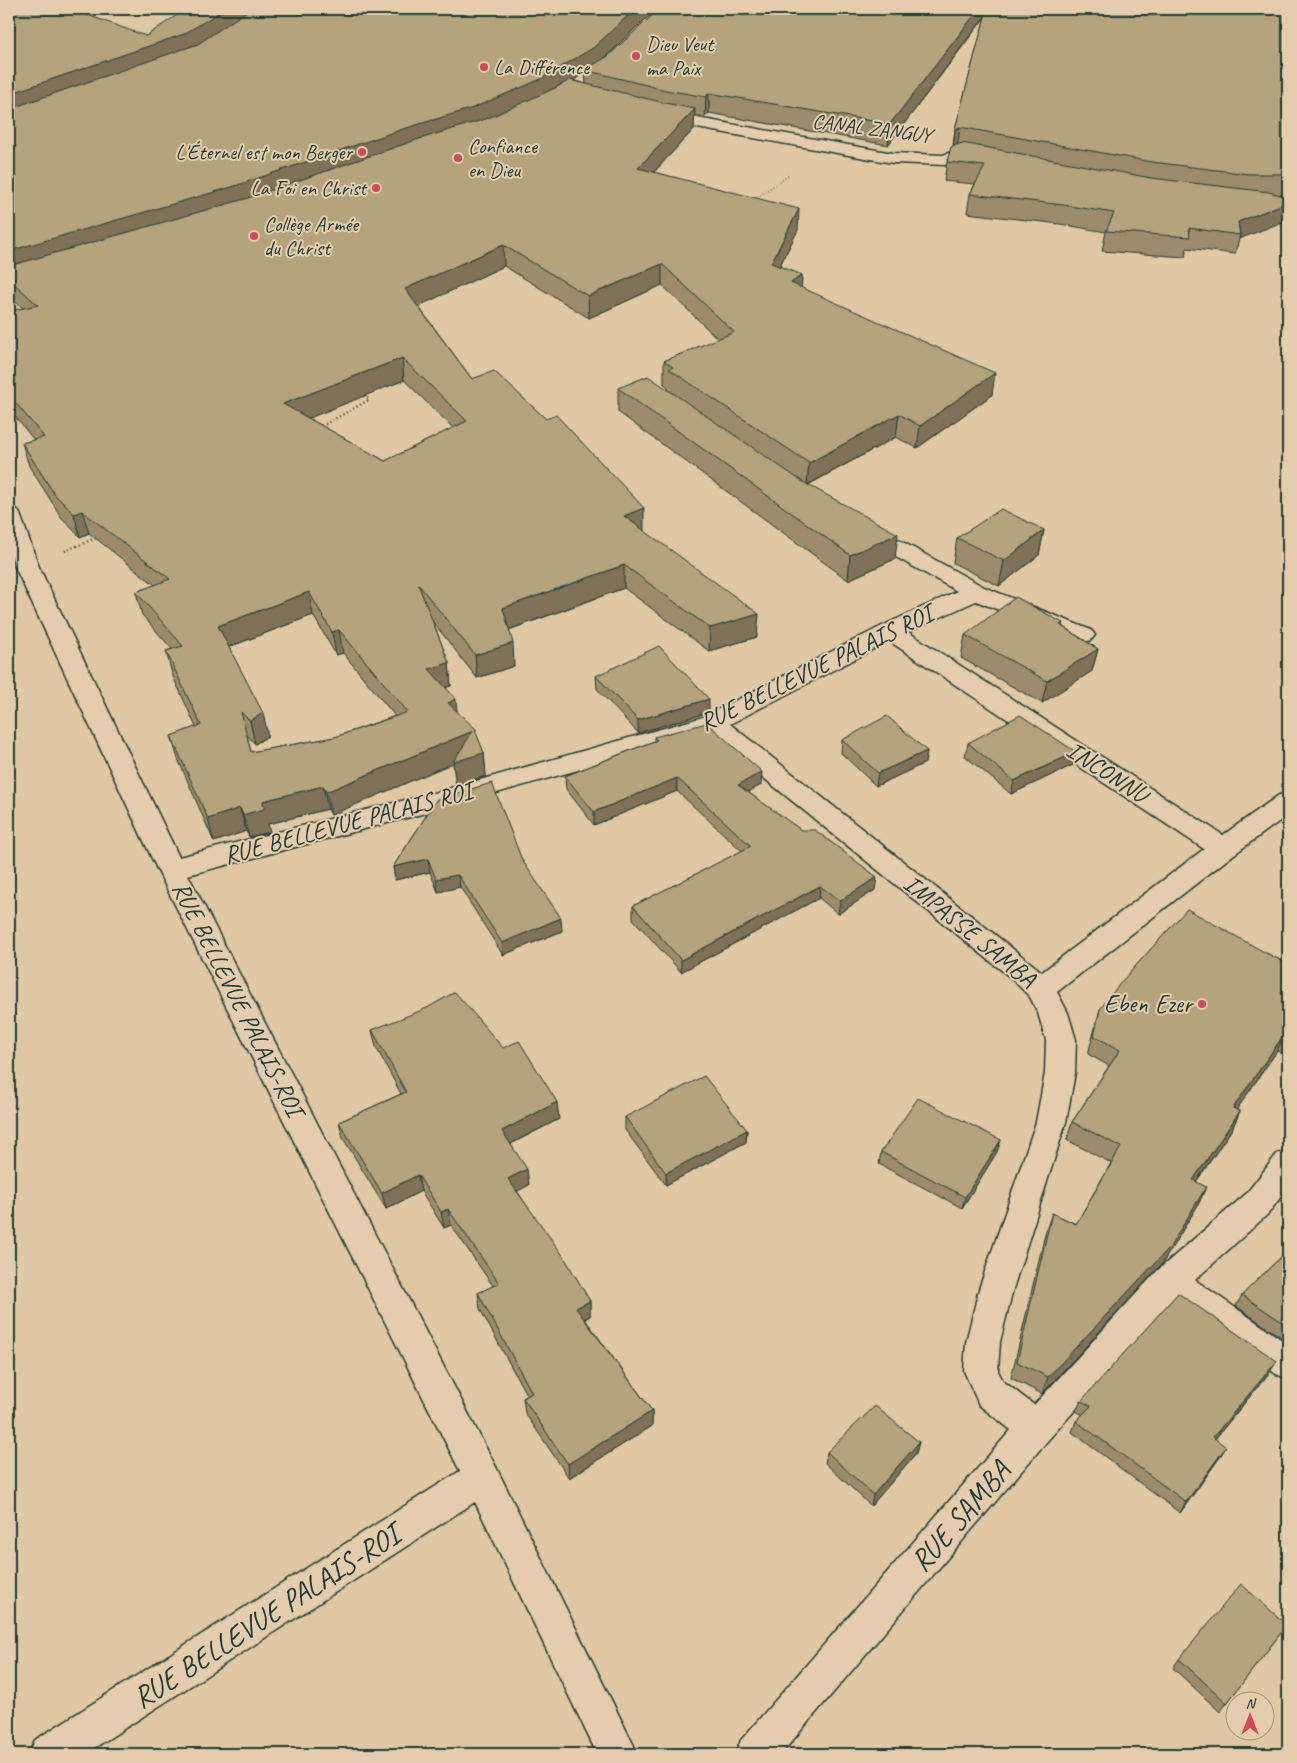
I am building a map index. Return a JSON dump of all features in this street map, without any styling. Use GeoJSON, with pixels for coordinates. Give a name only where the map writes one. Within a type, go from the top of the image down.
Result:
{"type":"FeatureCollection","features":[{"type":"Feature","properties":{"kind":"street","name":"CANAL ZANGUY"},"geometry":{"type":"LineString","coordinates":[[646,112],[893,158],[944,160],[957,155],[1002,163]]}},
{"type":"Feature","properties":{"kind":"street","name":"RUE BELLEVUE PALAIS-ROI"},"geometry":{"type":"LineString","coordinates":[[9,514],[27,567],[171,869],[482,1477],[618,1754]]}},
{"type":"Feature","properties":{"kind":"street","name":"RUE BELLEVUE PALAIS ROI"},"geometry":{"type":"LineString","coordinates":[[843,518],[976,592]]}},
{"type":"Feature","properties":{"kind":"street","name":"RUE BELLEVUE PALAIS ROI"},"geometry":{"type":"LineString","coordinates":[[171,869],[437,801],[712,723],[890,630],[976,592]]}},
{"type":"Feature","properties":{"kind":"street"},"geometry":{"type":"LineString","coordinates":[[976,592],[1083,635]]}},
{"type":"Feature","properties":{"kind":"street","name":"INCONNU"},"geometry":{"type":"LineString","coordinates":[[890,630],[1223,848]]}},
{"type":"Feature","properties":{"kind":"street","name":"IMPASSE SAMBA"},"geometry":{"type":"LineString","coordinates":[[712,723],[1021,970],[1041,989],[1053,1013],[1061,1040],[1060,1073],[1051,1122],[996,1289],[983,1342],[981,1371],[991,1393],[1036,1428]]}},
{"type":"Feature","properties":{"kind":"street"},"geometry":{"type":"LineString","coordinates":[[1041,989],[1223,848],[1288,802]]}},
{"type":"Feature","properties":{"kind":"street","name":"RUE SAMBA"},"geometry":{"type":"LineString","coordinates":[[755,1754],[1036,1428],[1170,1282],[1258,1204],[1288,1163]]}},
{"type":"Feature","properties":{"kind":"street"},"geometry":{"type":"LineString","coordinates":[[1170,1282],[1288,1363]]}},
{"type":"Feature","properties":{"kind":"street","name":"RUE BELLEVUE PALAIS-ROI"},"geometry":{"type":"LineString","coordinates":[[49,1754],[482,1477]]}},
{"type":"Feature","properties":{"kind":"path"},"geometry":{"type":"LineString","coordinates":[[316,429],[369,400],[362,393]]}},
{"type":"Feature","properties":{"kind":"path"},"geometry":{"type":"LineString","coordinates":[[27,567],[106,534]]}},
{"type":"Feature","properties":{"kind":"building"},"geometry":{"type":"Polygon","coordinates":[[[9,9],[71,9],[146,36],[186,9],[225,9],[184,34],[9,94],[9,9]]]}},
{"type":"Feature","properties":{"kind":"building"},"geometry":{"type":"Polygon","coordinates":[[[250,9],[635,9],[593,48],[539,80],[473,108],[403,129],[232,187],[9,251],[9,109],[198,44],[250,9]]]}},
{"type":"Feature","properties":{"kind":"building"},"geometry":{"type":"Polygon","coordinates":[[[659,9],[979,9],[890,124],[709,93],[706,97],[666,90],[585,70],[608,56],[659,9]]]}},
{"type":"Feature","properties":{"kind":"building"},"geometry":{"type":"Polygon","coordinates":[[[987,9],[1288,9],[1288,174],[1249,174],[1152,162],[960,127],[955,129],[987,9]]]}},
{"type":"Feature","properties":{"kind":"building"},"geometry":{"type":"Polygon","coordinates":[[[570,80],[695,109],[638,168],[799,209],[771,263],[802,275],[791,283],[995,373],[920,426],[899,414],[809,463],[669,369],[673,367],[664,361],[734,332],[662,264],[588,296],[503,245],[405,289],[472,379],[494,371],[546,419],[556,415],[644,508],[624,516],[759,614],[710,628],[624,565],[503,608],[513,643],[475,655],[418,584],[449,663],[429,669],[456,699],[448,703],[477,730],[475,730],[484,753],[453,762],[473,731],[326,792],[323,786],[263,801],[264,809],[243,815],[240,808],[208,819],[171,736],[201,725],[166,651],[183,646],[136,592],[170,579],[82,511],[74,514],[55,495],[22,443],[44,437],[9,395],[9,311],[38,305],[9,279],[9,266],[245,199],[416,140],[486,119],[570,80]],[[402,358],[283,404],[385,461],[467,421],[402,358]],[[309,592],[218,626],[263,713],[250,721],[241,712],[251,752],[335,737],[408,712],[339,630],[332,632],[309,592]]]}},
{"type":"Feature","properties":{"kind":"building"},"geometry":{"type":"Polygon","coordinates":[[[962,143],[1151,178],[1269,192],[1288,197],[1288,202],[1238,222],[1240,235],[1189,228],[1190,237],[1106,231],[1114,213],[970,194],[985,166],[947,162],[951,147],[962,143]]]}},
{"type":"Feature","properties":{"kind":"building"},"geometry":{"type":"Polygon","coordinates":[[[648,376],[803,482],[898,534],[850,555],[618,388],[648,376]]]}},
{"type":"Feature","properties":{"kind":"building"},"geometry":{"type":"Polygon","coordinates":[[[1001,509],[1044,530],[1004,561],[957,538],[1001,509]]]}},
{"type":"Feature","properties":{"kind":"building"},"geometry":{"type":"Polygon","coordinates":[[[1016,597],[1063,623],[1060,625],[1098,649],[1047,681],[965,635],[1016,597]]]}},
{"type":"Feature","properties":{"kind":"building"},"geometry":{"type":"Polygon","coordinates":[[[659,646],[709,699],[638,720],[596,676],[659,646]]]}},
{"type":"Feature","properties":{"kind":"building"},"geometry":{"type":"Polygon","coordinates":[[[1020,715],[1076,752],[1014,781],[968,743],[1020,715]]]}},
{"type":"Feature","properties":{"kind":"building"},"geometry":{"type":"Polygon","coordinates":[[[887,716],[927,751],[878,773],[842,740],[887,716]]]}},
{"type":"Feature","properties":{"kind":"building"},"geometry":{"type":"Polygon","coordinates":[[[707,723],[762,772],[738,785],[801,830],[815,830],[877,877],[840,901],[820,886],[681,960],[633,906],[751,846],[677,778],[594,812],[565,776],[657,740],[654,737],[707,723]]]}},
{"type":"Feature","properties":{"kind":"building"},"geometry":{"type":"Polygon","coordinates":[[[492,783],[522,860],[561,918],[502,943],[458,875],[436,879],[428,859],[393,867],[437,799],[492,783]]]}},
{"type":"Feature","properties":{"kind":"building"},"geometry":{"type":"Polygon","coordinates":[[[1187,909],[1288,964],[1288,1034],[1285,1033],[1233,1108],[1240,1111],[1193,1180],[1206,1187],[1170,1247],[1048,1377],[1017,1362],[1052,1213],[1076,1224],[1121,1147],[1072,1122],[1120,1050],[1094,1036],[1100,1009],[1122,981],[1187,909]]]}},
{"type":"Feature","properties":{"kind":"building"},"geometry":{"type":"Polygon","coordinates":[[[455,992],[503,1048],[519,1041],[557,1102],[502,1131],[527,1169],[508,1179],[564,1257],[590,1301],[576,1308],[652,1411],[568,1464],[523,1398],[532,1393],[478,1293],[499,1283],[448,1209],[441,1212],[418,1175],[382,1193],[339,1122],[406,1092],[372,1030],[427,1008],[455,992]]]}},
{"type":"Feature","properties":{"kind":"building"},"geometry":{"type":"Polygon","coordinates":[[[704,1076],[747,1130],[666,1173],[625,1117],[704,1076]]]}},
{"type":"Feature","properties":{"kind":"building"},"geometry":{"type":"Polygon","coordinates":[[[918,1098],[1001,1140],[965,1197],[881,1152],[918,1098]]]}},
{"type":"Feature","properties":{"kind":"building"},"geometry":{"type":"Polygon","coordinates":[[[1288,1250],[1288,1326],[1242,1295],[1288,1250]]]}},
{"type":"Feature","properties":{"kind":"building"},"geometry":{"type":"Polygon","coordinates":[[[1178,1293],[1277,1361],[1213,1437],[1226,1447],[1186,1502],[1076,1421],[1091,1406],[1081,1401],[1178,1293]]]}},
{"type":"Feature","properties":{"kind":"building"},"geometry":{"type":"Polygon","coordinates":[[[875,1406],[919,1442],[873,1495],[827,1452],[875,1406]]]}},
{"type":"Feature","properties":{"kind":"building"},"geometry":{"type":"Polygon","coordinates":[[[1241,1584],[1287,1625],[1237,1690],[1224,1690],[1224,1700],[1179,1659],[1241,1584]]]}},
{"type":"Feature","properties":{"kind":"place","name":"Dieu Veut ma Paix"},"geometry":{"type":"Point","coordinates":[636,56]}},
{"type":"Feature","properties":{"kind":"place","name":"La Différence"},"geometry":{"type":"Point","coordinates":[484,67]}},
{"type":"Feature","properties":{"kind":"place","name":"L'Éternel est mon Berger"},"geometry":{"type":"Point","coordinates":[362,152]}},
{"type":"Feature","properties":{"kind":"place","name":"Confiance en Dieu"},"geometry":{"type":"Point","coordinates":[458,158]}},
{"type":"Feature","properties":{"kind":"place","name":"La Foi en Christ"},"geometry":{"type":"Point","coordinates":[376,188]}},
{"type":"Feature","properties":{"kind":"place","name":"Collège Armée du Christ"},"geometry":{"type":"Point","coordinates":[254,236]}},
{"type":"Feature","properties":{"kind":"place","name":"Eben Ezer"},"geometry":{"type":"Point","coordinates":[1202,1004]}}]}
